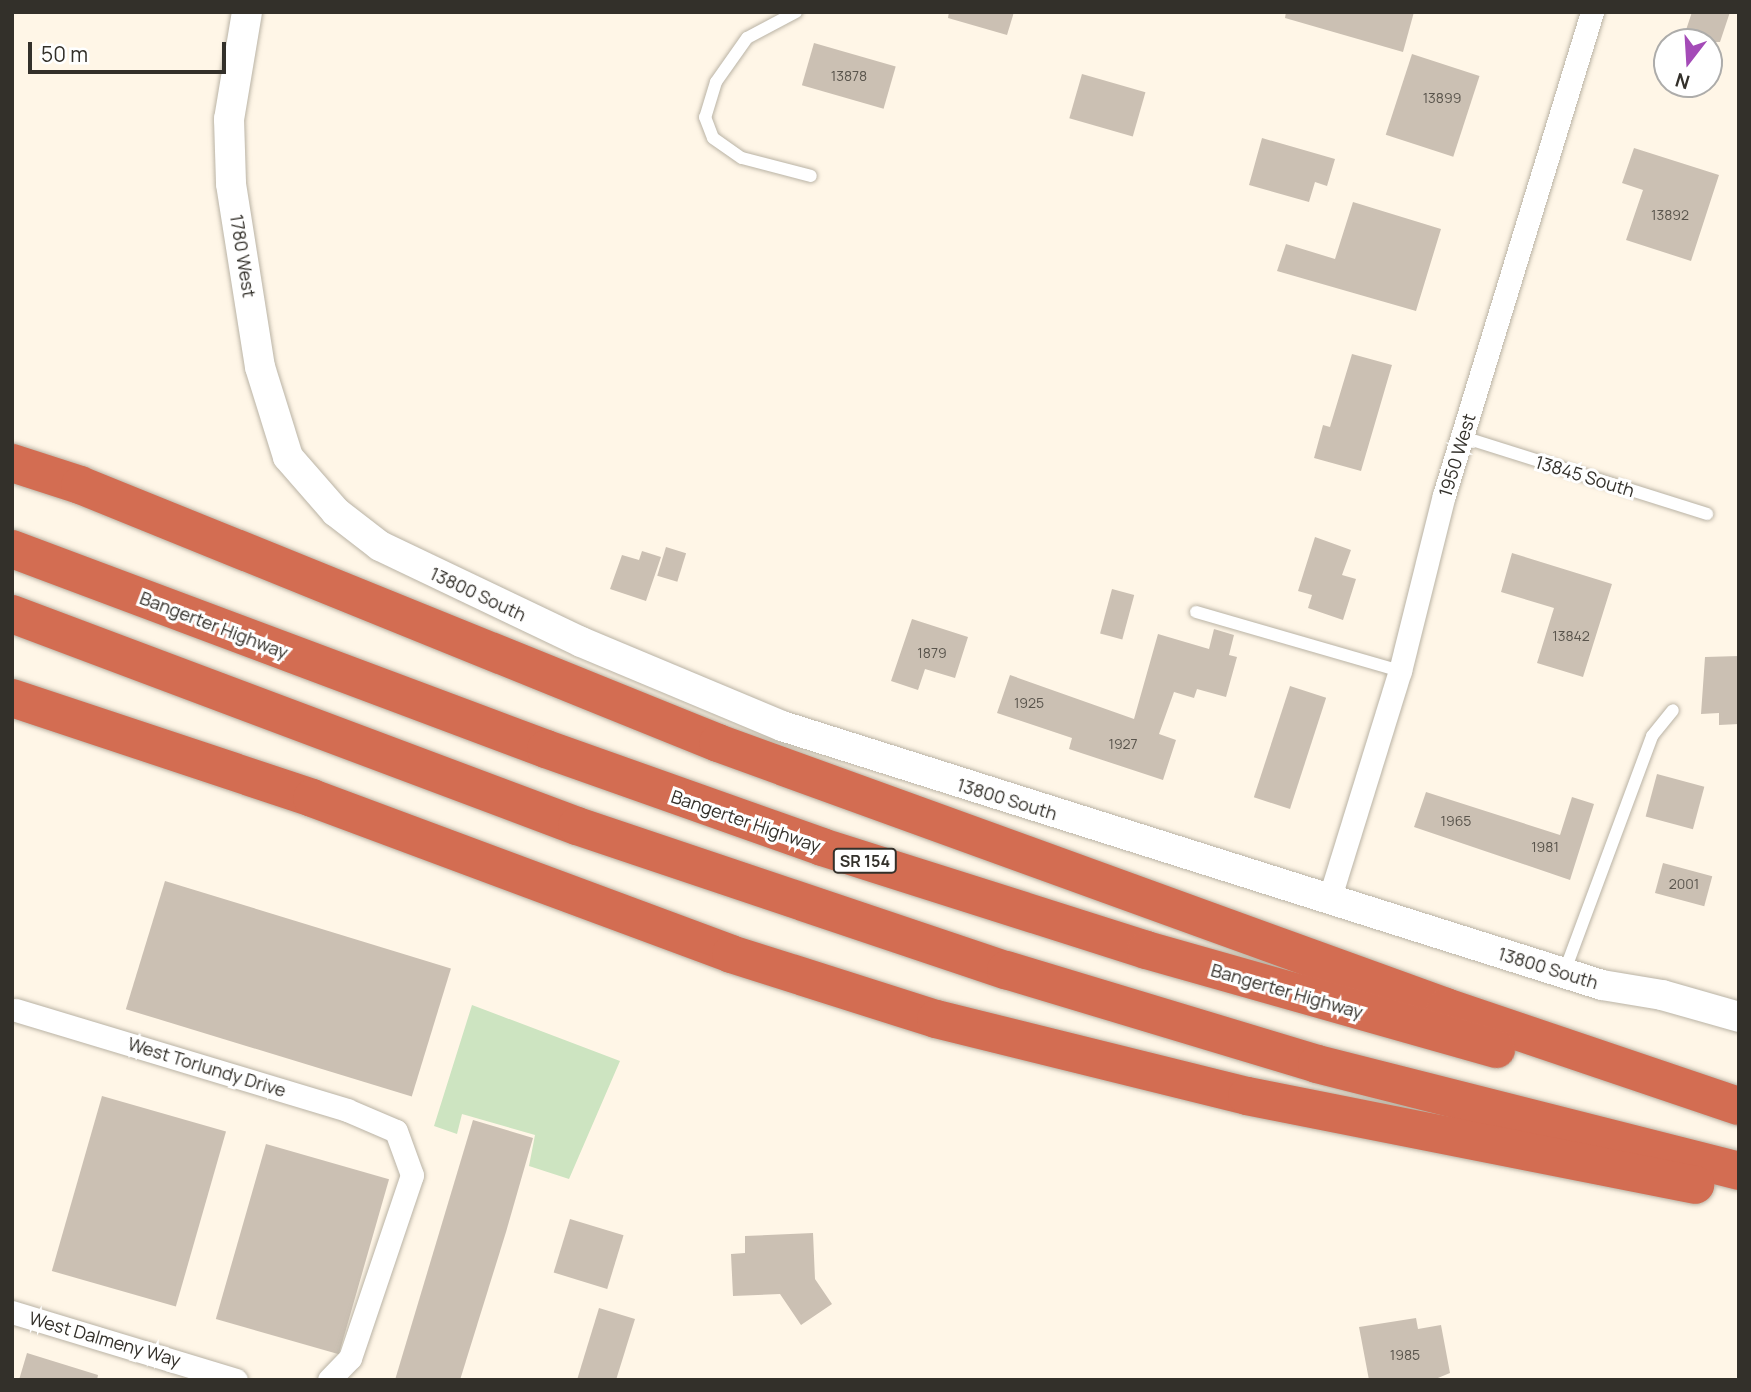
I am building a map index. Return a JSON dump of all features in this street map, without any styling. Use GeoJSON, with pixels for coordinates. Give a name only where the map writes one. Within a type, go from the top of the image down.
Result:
{"type":"FeatureCollection","features":[{"type":"Feature","properties":{"kind":"highway"},"geometry":{"type":"LineString","coordinates":[[12,446],[80,485]]}},
{"type":"Feature","properties":{"kind":"highway"},"geometry":{"type":"LineString","coordinates":[[12,463],[80,485],[512,664],[718,743],[1458,1011],[1739,1108]]}},
{"type":"Feature","properties":{"kind":"highway","name":"Bangerter Highway"},"geometry":{"type":"LineString","coordinates":[[12,549],[609,772],[984,900],[1393,1021],[1739,1108]]}},
{"type":"Feature","properties":{"kind":"highway"},"geometry":{"type":"LineString","coordinates":[[12,614],[577,825],[1006,970],[1317,1064],[1739,1171]]}},
{"type":"Feature","properties":{"kind":"highway"},"geometry":{"type":"LineString","coordinates":[[16,700],[211,762],[731,954],[936,1018],[1247,1096],[1574,1163],[1739,1192]]}},
{"type":"Feature","properties":{"kind":"street","name":"1780 West"},"geometry":{"type":"LineString","coordinates":[[247,12],[229,118],[231,184],[260,367],[288,457],[313,489]]}},
{"type":"Feature","properties":{"kind":"street","name":"1950 West"},"geometry":{"type":"LineString","coordinates":[[1329,900],[1400,671],[1463,437],[1592,12]]}},
{"type":"Feature","properties":{"kind":"street","name":"13800 South"},"geometry":{"type":"LineString","coordinates":[[313,489],[380,546],[455,585],[741,711],[1563,973],[1739,1017]]}},
{"type":"Feature","properties":{"kind":"street","name":"West Torlundy Drive"},"geometry":{"type":"LineString","coordinates":[[16,1010],[347,1110],[396,1131],[412,1175],[350,1358],[329,1380]]}},
{"type":"Feature","properties":{"kind":"street","name":"West Dalmeny Way"},"geometry":{"type":"LineString","coordinates":[[12,1312],[236,1380]]}},
{"type":"Feature","properties":{"kind":"lane"},"geometry":{"type":"LineString","coordinates":[[796,12],[747,38],[716,82],[705,117],[713,138],[742,159],[811,176]]}},
{"type":"Feature","properties":{"kind":"lane","name":"13845 South"},"geometry":{"type":"LineString","coordinates":[[1463,437],[1707,514]]}},
{"type":"Feature","properties":{"kind":"lane"},"geometry":{"type":"LineString","coordinates":[[1196,611],[1400,671]]}},
{"type":"Feature","properties":{"kind":"lane"},"geometry":{"type":"LineString","coordinates":[[1563,973],[1652,736],[1673,710]]}},
{"type":"Feature","properties":{"kind":"green space"},"geometry":{"type":"Polygon","coordinates":[[[472,1005],[620,1061],[569,1179],[529,1166],[535,1135],[462,1114],[457,1134],[434,1126],[472,1005]]]}},
{"type":"Feature","properties":{"kind":"building"},"geometry":{"type":"Polygon","coordinates":[[[949,12],[1014,12],[1007,35],[948,18],[949,12]]]}},
{"type":"Feature","properties":{"kind":"building"},"geometry":{"type":"Polygon","coordinates":[[[1286,12],[1414,12],[1403,52],[1285,18],[1286,12]]]}},
{"type":"Feature","properties":{"kind":"building"},"geometry":{"type":"Polygon","coordinates":[[[1692,12],[1730,12],[1723,33],[1723,28],[1687,28],[1692,12]]]}},
{"type":"Feature","properties":{"kind":"building"},"geometry":{"type":"Polygon","coordinates":[[[814,43],[896,66],[884,109],[802,85],[814,43]]]}},
{"type":"Feature","properties":{"kind":"building"},"geometry":{"type":"Polygon","coordinates":[[[1412,54],[1480,76],[1453,157],[1386,135],[1412,54]]]}},
{"type":"Feature","properties":{"kind":"building"},"geometry":{"type":"Polygon","coordinates":[[[1082,74],[1145,92],[1133,136],[1069,118],[1082,74]]]}},
{"type":"Feature","properties":{"kind":"building"},"geometry":{"type":"Polygon","coordinates":[[[1262,138],[1335,159],[1327,186],[1315,182],[1309,202],[1249,185],[1262,138]]]}},
{"type":"Feature","properties":{"kind":"building"},"geometry":{"type":"Polygon","coordinates":[[[1634,148],[1719,175],[1691,261],[1626,240],[1643,190],[1622,183],[1634,148]]]}},
{"type":"Feature","properties":{"kind":"building"},"geometry":{"type":"Polygon","coordinates":[[[1353,202],[1441,229],[1416,311],[1277,271],[1286,244],[1335,259],[1353,202]]]}},
{"type":"Feature","properties":{"kind":"building"},"geometry":{"type":"Polygon","coordinates":[[[1352,354],[1392,365],[1361,471],[1314,458],[1323,425],[1330,427],[1352,354]]]}},
{"type":"Feature","properties":{"kind":"building"},"geometry":{"type":"Polygon","coordinates":[[[1315,537],[1351,550],[1342,575],[1356,579],[1343,620],[1308,608],[1312,595],[1298,591],[1315,537]]]}},
{"type":"Feature","properties":{"kind":"building"},"geometry":{"type":"Polygon","coordinates":[[[666,547],[686,553],[677,582],[657,576],[666,547]]]}},
{"type":"Feature","properties":{"kind":"building"},"geometry":{"type":"Polygon","coordinates":[[[642,551],[661,557],[646,601],[610,589],[622,555],[639,560],[642,551]]]}},
{"type":"Feature","properties":{"kind":"building"},"geometry":{"type":"Polygon","coordinates":[[[1512,553],[1612,584],[1583,677],[1537,663],[1554,608],[1501,592],[1512,553]]]}},
{"type":"Feature","properties":{"kind":"building"},"geometry":{"type":"Polygon","coordinates":[[[1112,589],[1134,595],[1122,639],[1100,633],[1112,589]]]}},
{"type":"Feature","properties":{"kind":"building"},"geometry":{"type":"Polygon","coordinates":[[[912,619],[968,637],[955,678],[925,669],[918,690],[891,681],[912,619]]]}},
{"type":"Feature","properties":{"kind":"building"},"geometry":{"type":"Polygon","coordinates":[[[1214,629],[1234,635],[1229,655],[1237,657],[1226,697],[1197,689],[1194,698],[1174,692],[1159,734],[1176,740],[1163,780],[1069,749],[1072,738],[997,713],[1010,675],[1134,719],[1158,634],[1209,649],[1214,629]]]}},
{"type":"Feature","properties":{"kind":"building"},"geometry":{"type":"Polygon","coordinates":[[[1739,656],[1739,724],[1719,725],[1719,713],[1701,714],[1705,657],[1739,656]]]}},
{"type":"Feature","properties":{"kind":"building"},"geometry":{"type":"Polygon","coordinates":[[[1290,686],[1326,698],[1290,809],[1254,797],[1290,686]]]}},
{"type":"Feature","properties":{"kind":"building"},"geometry":{"type":"Polygon","coordinates":[[[1657,774],[1704,787],[1693,829],[1646,817],[1657,774]]]}},
{"type":"Feature","properties":{"kind":"building"},"geometry":{"type":"Polygon","coordinates":[[[1426,792],[1560,835],[1572,797],[1594,804],[1570,880],[1414,827],[1426,792]]]}},
{"type":"Feature","properties":{"kind":"building"},"geometry":{"type":"Polygon","coordinates":[[[1663,863],[1712,876],[1704,906],[1655,893],[1663,863]]]}},
{"type":"Feature","properties":{"kind":"building"},"geometry":{"type":"Polygon","coordinates":[[[165,881],[451,968],[412,1097],[126,1009],[165,881]]]}},
{"type":"Feature","properties":{"kind":"building"},"geometry":{"type":"Polygon","coordinates":[[[102,1096],[226,1132],[176,1307],[52,1271],[102,1096]]]}},
{"type":"Feature","properties":{"kind":"building"},"geometry":{"type":"Polygon","coordinates":[[[473,1120],[533,1138],[506,1232],[460,1380],[395,1380],[473,1120]]]}},
{"type":"Feature","properties":{"kind":"building"},"geometry":{"type":"Polygon","coordinates":[[[266,1144],[389,1179],[339,1354],[216,1319],[266,1144]]]}},
{"type":"Feature","properties":{"kind":"building"},"geometry":{"type":"Polygon","coordinates":[[[570,1219],[624,1235],[607,1289],[554,1273],[570,1219]]]}},
{"type":"Feature","properties":{"kind":"building"},"geometry":{"type":"Polygon","coordinates":[[[813,1233],[815,1279],[832,1304],[801,1325],[780,1294],[733,1296],[731,1254],[745,1253],[745,1236],[813,1233]]]}},
{"type":"Feature","properties":{"kind":"building"},"geometry":{"type":"Polygon","coordinates":[[[599,1308],[635,1319],[616,1380],[577,1380],[599,1308]]]}},
{"type":"Feature","properties":{"kind":"building"},"geometry":{"type":"Polygon","coordinates":[[[1416,1318],[1418,1329],[1441,1325],[1450,1373],[1433,1380],[1369,1380],[1359,1327],[1416,1318]]]}},
{"type":"Feature","properties":{"kind":"building"},"geometry":{"type":"Polygon","coordinates":[[[27,1353],[98,1375],[97,1380],[19,1380],[27,1353]]]}}]}
